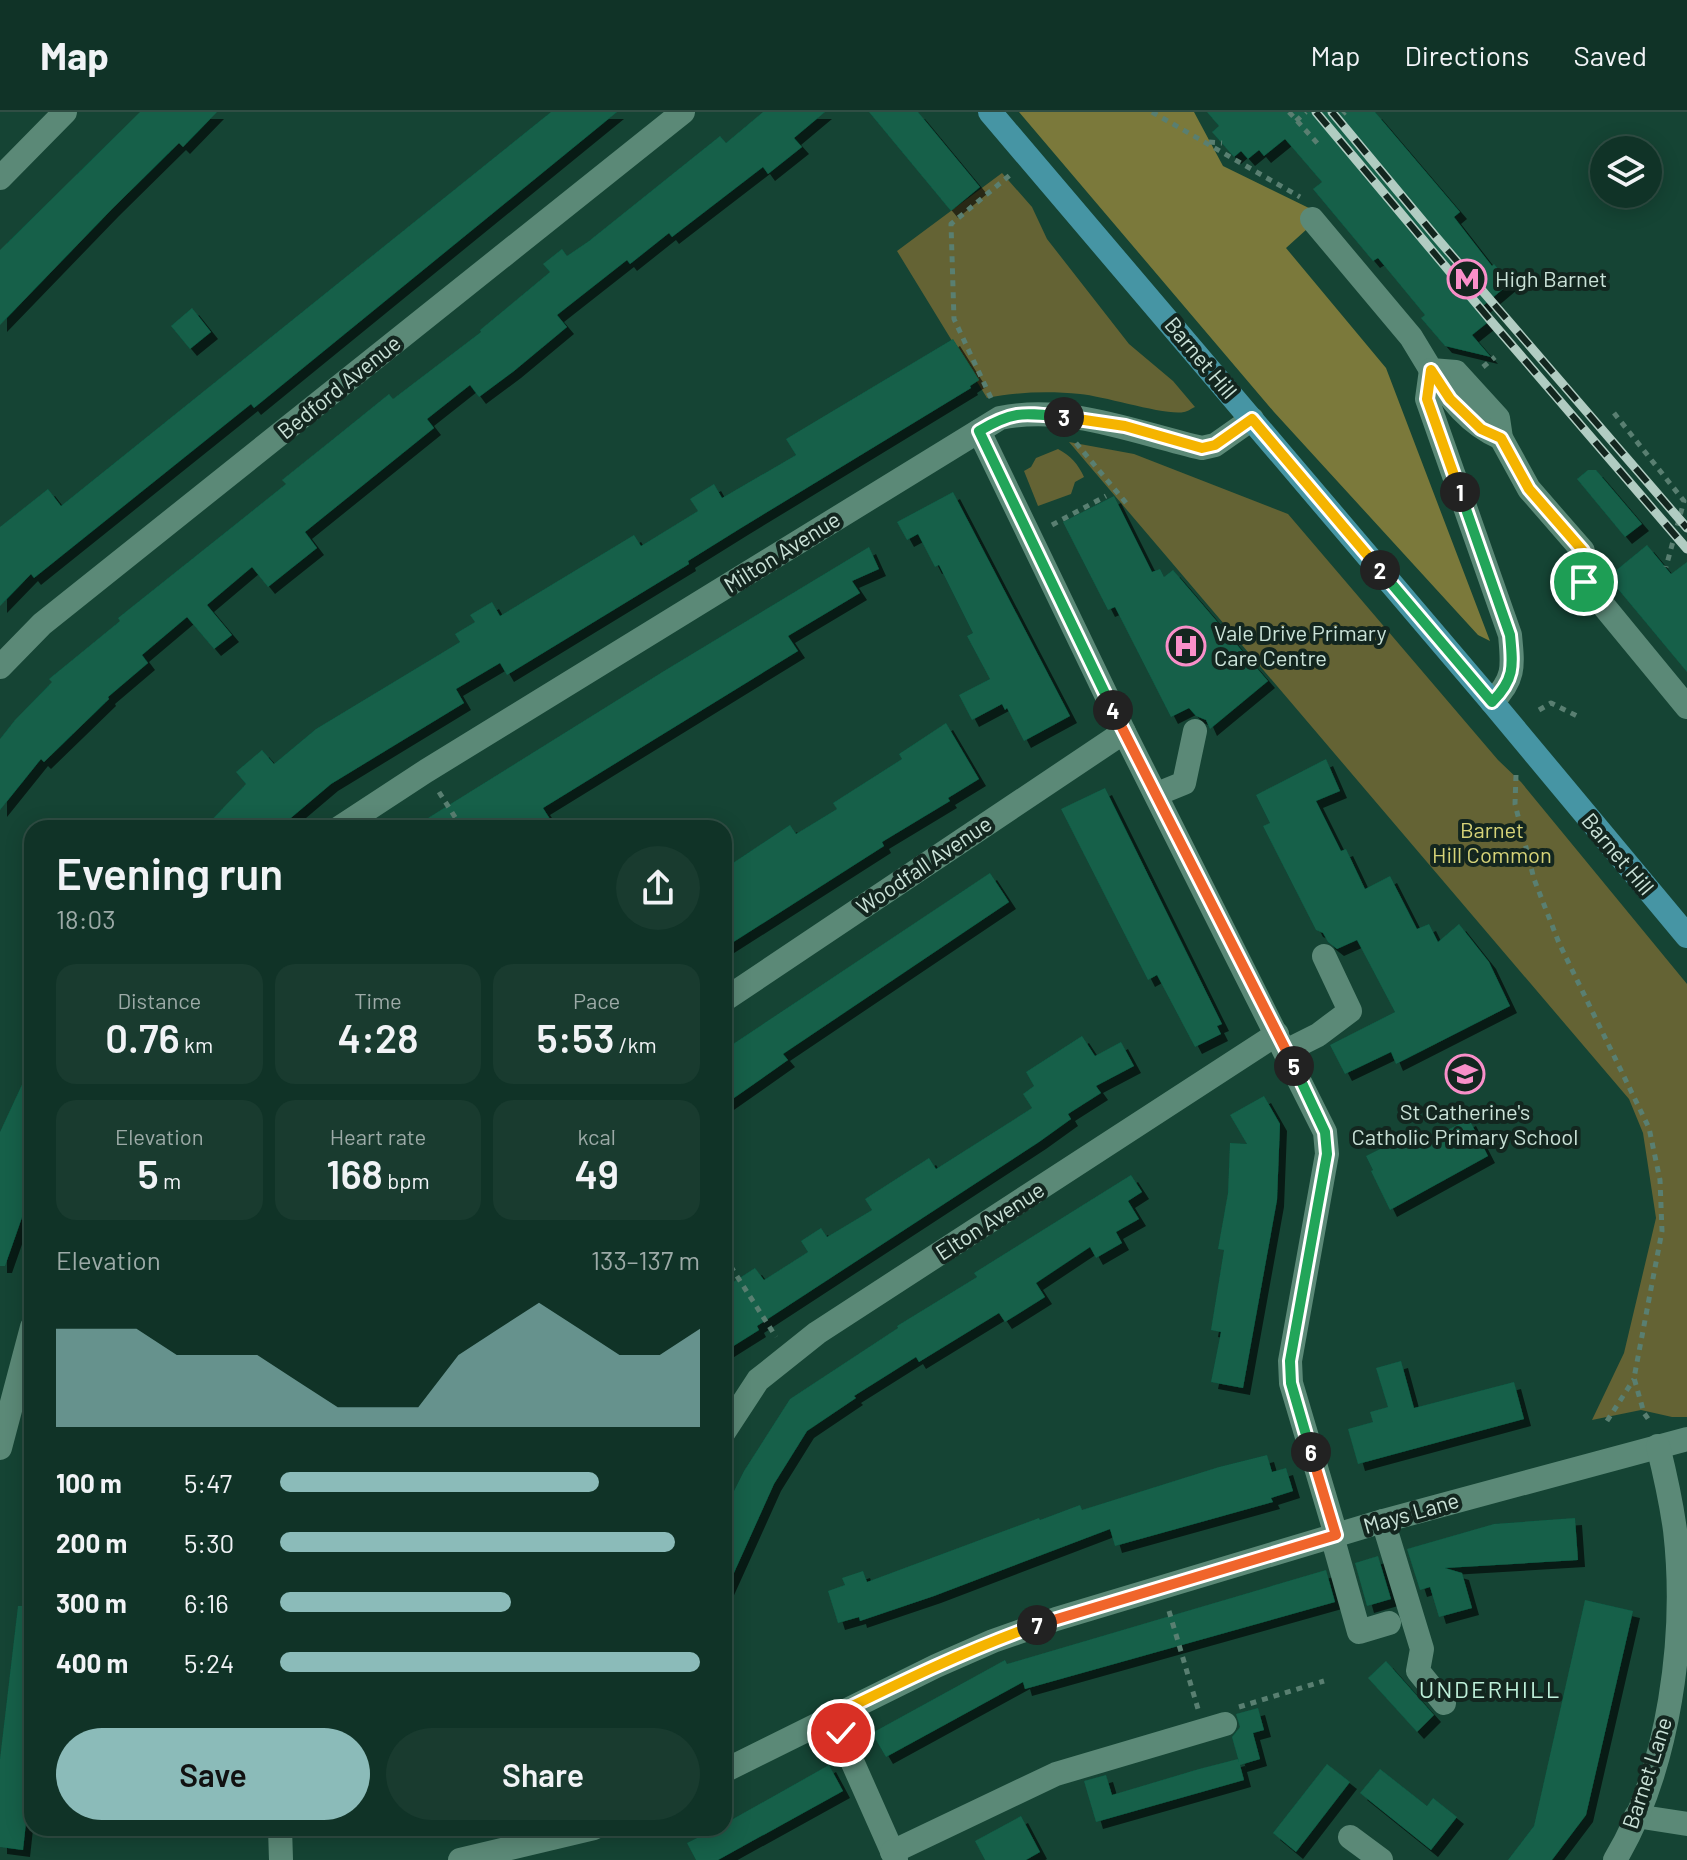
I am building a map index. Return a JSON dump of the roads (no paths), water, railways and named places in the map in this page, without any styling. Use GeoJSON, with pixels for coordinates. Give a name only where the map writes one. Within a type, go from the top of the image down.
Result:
{"type":"FeatureCollection","features":[{"type":"Feature","properties":{"kind":"main road","name":"Barnet Hill"},"geometry":{"type":"LineString","coordinates":[[990,112],[1687,936]]}},
{"type":"Feature","properties":{"kind":"street"},"geometry":{"type":"LineString","coordinates":[[0,178],[65,112]]}},
{"type":"Feature","properties":{"kind":"street","name":"Bedford Avenue"},"geometry":{"type":"LineString","coordinates":[[0,667],[42,624],[683,112]]}},
{"type":"Feature","properties":{"kind":"street"},"geometry":{"type":"LineString","coordinates":[[1312,219],[1411,337],[1431,370],[1427,399],[1510,635],[1511,676],[1508,686],[1492,702]]}},
{"type":"Feature","properties":{"kind":"street"},"geometry":{"type":"LineString","coordinates":[[1431,370],[1456,372],[1498,418],[1501,438],[1529,489],[1583,551],[1584,582],[1687,707]]}},
{"type":"Feature","properties":{"kind":"street","name":"Milton Avenue"},"geometry":{"type":"LineString","coordinates":[[351,820],[1000,418],[1020,414],[1086,419],[1125,426],[1202,448],[1215,445],[1252,419]]}},
{"type":"Feature","properties":{"kind":"street"},"geometry":{"type":"LineString","coordinates":[[979,431],[1124,732],[1325,1132],[1327,1154],[1290,1361],[1291,1383],[1359,1632],[1389,1623]]}},
{"type":"Feature","properties":{"kind":"street"},"geometry":{"type":"LineString","coordinates":[[1157,794],[1184,783],[1195,731]]}},
{"type":"Feature","properties":{"kind":"street","name":"Woodfall Avenue"},"geometry":{"type":"LineString","coordinates":[[732,995],[1124,732]]}},
{"type":"Feature","properties":{"kind":"street","name":"Elton Avenue"},"geometry":{"type":"LineString","coordinates":[[732,1420],[758,1380],[787,1354],[1282,1043],[1318,1035],[1350,1011],[1324,956]]}},
{"type":"Feature","properties":{"kind":"street"},"geometry":{"type":"LineString","coordinates":[[0,1448],[24,1357]]}},
{"type":"Feature","properties":{"kind":"street"},"geometry":{"type":"LineString","coordinates":[[1658,1446],[1687,1439]]}},
{"type":"Feature","properties":{"kind":"street","name":"Mays Lane"},"geometry":{"type":"LineString","coordinates":[[732,1767],[832,1716],[993,1641],[1334,1535],[1658,1446]]}},
{"type":"Feature","properties":{"kind":"street","name":"Barnet Lane"},"geometry":{"type":"LineString","coordinates":[[1615,1860],[1636,1816],[1663,1739],[1676,1660],[1678,1584],[1675,1531],[1658,1446]]}},
{"type":"Feature","properties":{"kind":"street"},"geometry":{"type":"LineString","coordinates":[[1383,1521],[1422,1649],[1418,1671],[1444,1703]]}},
{"type":"Feature","properties":{"kind":"street"},"geometry":{"type":"LineString","coordinates":[[832,1716],[894,1856],[1056,1774],[1218,1718]]}},
{"type":"Feature","properties":{"kind":"street"},"geometry":{"type":"LineString","coordinates":[[1636,1816],[1687,1824]]}},
{"type":"Feature","properties":{"kind":"street"},"geometry":{"type":"LineString","coordinates":[[280,1836],[281,1860]]}},
{"type":"Feature","properties":{"kind":"street"},"geometry":{"type":"LineString","coordinates":[[460,1860],[560,1836]]}},
{"type":"Feature","properties":{"kind":"street"},"geometry":{"type":"LineString","coordinates":[[1350,1837],[1381,1860]]}},
{"type":"Feature","properties":{"kind":"railway"},"geometry":{"type":"LineString","coordinates":[[1316,112],[1687,549]]}},
{"type":"Feature","properties":{"kind":"railway"},"geometry":{"type":"LineString","coordinates":[[1332,112],[1687,528]]}},
{"type":"Feature","properties":{"kind":"place","name":"High Barnet"},"geometry":{"type":"Point","coordinates":[1467,279]}},
{"type":"Feature","properties":{"kind":"place","name":"Vale Drive Primary Care Centre"},"geometry":{"type":"Point","coordinates":[1186,646]}},
{"type":"Feature","properties":{"kind":"place","name":"St Catherine's Catholic Primary School"},"geometry":{"type":"Point","coordinates":[1465,1074]}},
{"type":"Feature","properties":{"kind":"district","name":"UNDERHILL"},"geometry":{"type":"Point","coordinates":[1490,1690]}},
{"type":"Feature","properties":{"kind":"park label","name":"Barnet Hill Common"},"geometry":{"type":"Point","coordinates":[1492,842]}}]}
